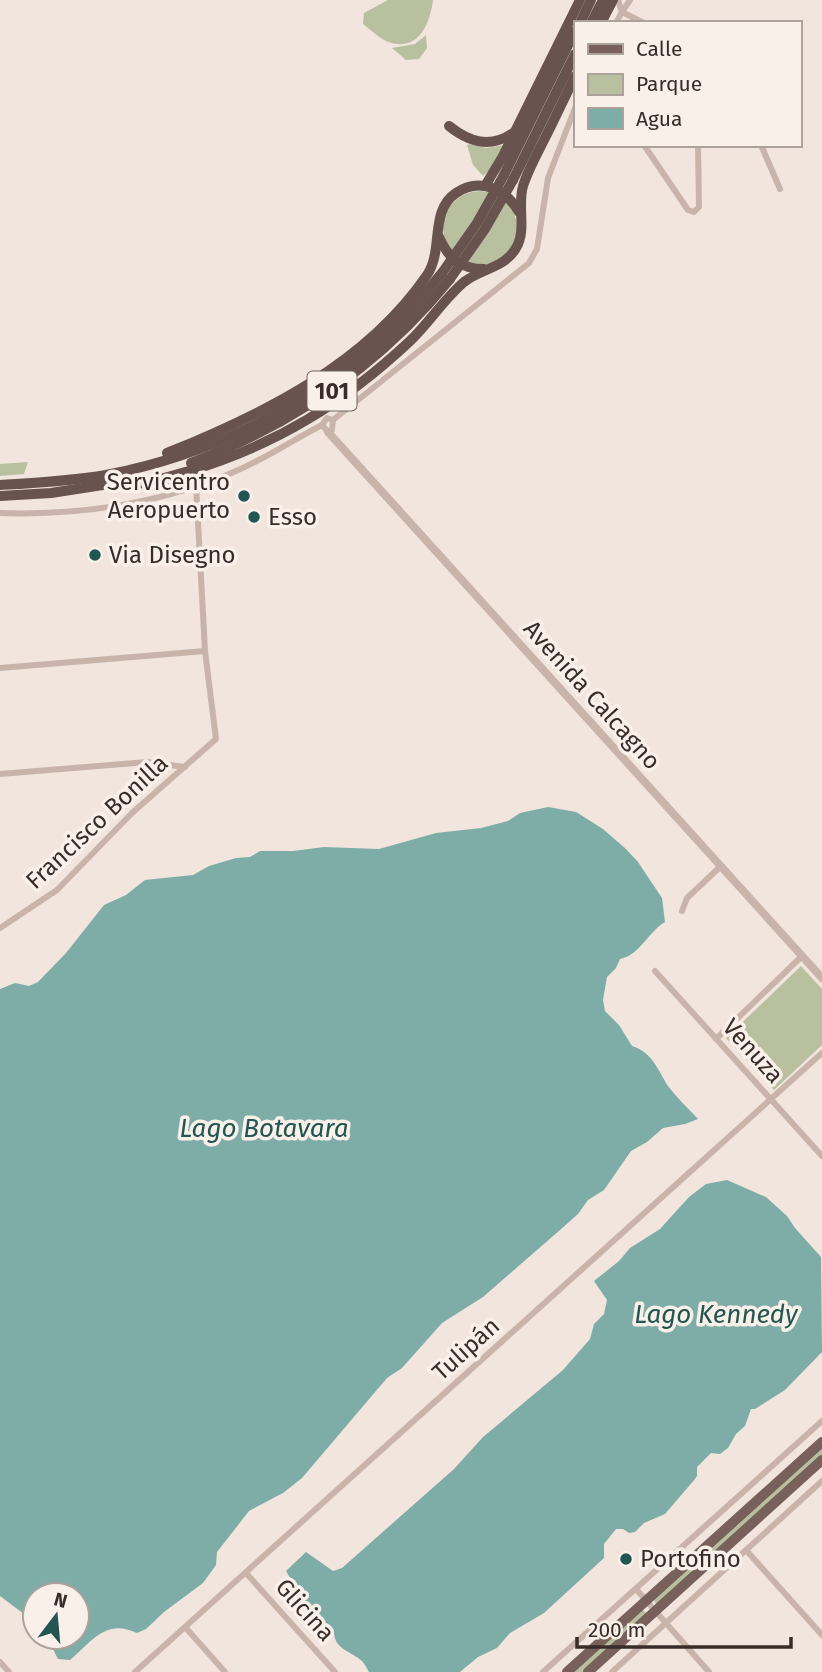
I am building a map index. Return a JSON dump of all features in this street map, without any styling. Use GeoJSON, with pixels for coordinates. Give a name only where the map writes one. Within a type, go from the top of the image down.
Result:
{"type":"FeatureCollection","features":[{"type":"Feature","properties":{"kind":"highway"},"geometry":{"type":"LineString","coordinates":[[485,186],[515,132],[580,0]]}},
{"type":"Feature","properties":{"kind":"highway"},"geometry":{"type":"LineString","coordinates":[[581,21],[591,0]]}},
{"type":"Feature","properties":{"kind":"highway"},"geometry":{"type":"LineString","coordinates":[[592,21],[603,0]]}},
{"type":"Feature","properties":{"kind":"highway"},"geometry":{"type":"LineString","coordinates":[[602,21],[612,0]]}},
{"type":"Feature","properties":{"kind":"highway","name":"101"},"geometry":{"type":"LineString","coordinates":[[0,496],[51,493],[116,484],[168,471],[219,453],[296,415],[379,354],[416,318],[485,229],[574,33]]}},
{"type":"Feature","properties":{"kind":"highway","name":"101"},"geometry":{"type":"LineString","coordinates":[[508,177],[574,56]]}},
{"type":"Feature","properties":{"kind":"highway"},"geometry":{"type":"LineString","coordinates":[[116,484],[132,485],[168,477],[239,454],[312,418],[389,360],[465,282],[510,257],[522,234],[521,197],[528,172],[574,78]]}},
{"type":"Feature","properties":{"kind":"highway"},"geometry":{"type":"LineString","coordinates":[[449,126],[459,134],[489,143],[496,143],[515,132]]}},
{"type":"Feature","properties":{"kind":"highway"},"geometry":{"type":"LineString","coordinates":[[154,463],[164,454],[261,412],[315,380],[380,328],[429,273],[439,237],[439,219],[446,202],[456,193],[468,187],[485,186],[504,194],[520,214]]}},
{"type":"Feature","properties":{"kind":"highway"},"geometry":{"type":"LineString","coordinates":[[439,237],[445,252],[457,263],[471,269],[487,269]]}},
{"type":"Feature","properties":{"kind":"highway","name":"101"},"geometry":{"type":"LineString","coordinates":[[0,485],[82,478],[154,463],[216,443],[264,421],[310,394],[389,332],[446,276]]}},
{"type":"Feature","properties":{"kind":"main road"},"geometry":{"type":"LineString","coordinates":[[568,1672],[822,1442]]}},
{"type":"Feature","properties":{"kind":"main road"},"geometry":{"type":"LineString","coordinates":[[588,1672],[822,1460]]}},
{"type":"Feature","properties":{"kind":"street"},"geometry":{"type":"LineString","coordinates":[[618,0],[622,12],[640,21]]}},
{"type":"Feature","properties":{"kind":"street"},"geometry":{"type":"LineString","coordinates":[[618,21],[630,0]]}},
{"type":"Feature","properties":{"kind":"street"},"geometry":{"type":"LineString","coordinates":[[0,513],[43,513],[136,502],[236,471],[330,429],[529,263],[537,249],[548,177],[574,111]]}},
{"type":"Feature","properties":{"kind":"street"},"geometry":{"type":"LineString","coordinates":[[645,147],[688,210],[694,212],[699,207],[698,147]]}},
{"type":"Feature","properties":{"kind":"street"},"geometry":{"type":"LineString","coordinates":[[762,147],[780,189]]}},
{"type":"Feature","properties":{"kind":"street"},"geometry":{"type":"LineString","coordinates":[[522,234],[539,234]]}},
{"type":"Feature","properties":{"kind":"street","name":"Avenida Calcagno"},"geometry":{"type":"LineString","coordinates":[[330,429],[822,978]]}},
{"type":"Feature","properties":{"kind":"street"},"geometry":{"type":"LineString","coordinates":[[132,485],[196,485]]}},
{"type":"Feature","properties":{"kind":"street"},"geometry":{"type":"LineString","coordinates":[[0,668],[205,651],[196,485]]}},
{"type":"Feature","properties":{"kind":"street","name":"Francisco Bonilla"},"geometry":{"type":"LineString","coordinates":[[0,928],[57,890],[132,813],[216,739],[205,651]]}},
{"type":"Feature","properties":{"kind":"street"},"geometry":{"type":"LineString","coordinates":[[0,774],[147,762],[185,767]]}},
{"type":"Feature","properties":{"kind":"street"},"geometry":{"type":"LineString","coordinates":[[681,911],[687,898],[721,866]]}},
{"type":"Feature","properties":{"kind":"street"},"geometry":{"type":"LineString","coordinates":[[716,1038],[802,956]]}},
{"type":"Feature","properties":{"kind":"street","name":"Venuza"},"geometry":{"type":"LineString","coordinates":[[655,971],[822,1156]]}},
{"type":"Feature","properties":{"kind":"street","name":"Tulipán"},"geometry":{"type":"LineString","coordinates":[[135,1672],[822,1053]]}},
{"type":"Feature","properties":{"kind":"street"},"geometry":{"type":"LineString","coordinates":[[543,1672],[822,1421]]}},
{"type":"Feature","properties":{"kind":"street"},"geometry":{"type":"LineString","coordinates":[[612,1672],[821,1483]]}},
{"type":"Feature","properties":{"kind":"street"},"geometry":{"type":"LineString","coordinates":[[747,1550],[822,1635]]}},
{"type":"Feature","properties":{"kind":"street","name":"Glicina"},"geometry":{"type":"LineString","coordinates":[[246,1573],[335,1672]]}},
{"type":"Feature","properties":{"kind":"street"},"geometry":{"type":"LineString","coordinates":[[636,1588],[709,1672]]}},
{"type":"Feature","properties":{"kind":"street"},"geometry":{"type":"LineString","coordinates":[[186,1628],[225,1672]]}},
{"type":"Feature","properties":{"kind":"street"},"geometry":{"type":"LineString","coordinates":[[0,1662],[9,1672]]}},
{"type":"Feature","properties":{"kind":"green space"},"geometry":{"type":"Polygon","coordinates":[[[388,0],[433,0],[425,27],[414,40],[397,44],[386,41],[363,24],[364,13],[388,0]]]}},
{"type":"Feature","properties":{"kind":"green space"},"geometry":{"type":"Polygon","coordinates":[[[426,35],[427,48],[419,59],[406,60],[392,48],[415,44],[426,35]]]}},
{"type":"Feature","properties":{"kind":"green space"},"geometry":{"type":"Polygon","coordinates":[[[467,145],[486,148],[504,145],[491,169],[483,176],[473,165],[467,145]]]}},
{"type":"Feature","properties":{"kind":"green space"},"geometry":{"type":"Polygon","coordinates":[[[480,191],[494,194],[506,202],[514,214],[517,228],[514,242],[506,254],[494,262],[480,265],[466,262],[454,254],[446,242],[443,228],[446,214],[454,202],[466,194],[480,191]]]}},
{"type":"Feature","properties":{"kind":"green space"},"geometry":{"type":"Polygon","coordinates":[[[28,462],[24,474],[0,476],[0,464],[28,462]]]}},
{"type":"Feature","properties":{"kind":"green space"},"geometry":{"type":"Polygon","coordinates":[[[801,966],[822,989],[822,1045],[774,1090],[726,1038],[801,966]]]}},
{"type":"Feature","properties":{"kind":"green space"},"geometry":{"type":"Polygon","coordinates":[[[822,1447],[822,1457],[658,1604],[655,1603],[654,1599],[822,1447]]]}},
{"type":"Feature","properties":{"kind":"green space"},"geometry":{"type":"Polygon","coordinates":[[[642,1609],[647,1614],[583,1672],[573,1672],[642,1609]]]}},
{"type":"Feature","properties":{"kind":"water","name":"Lago Botavara"},"geometry":{"type":"Polygon","coordinates":[[[548,807],[576,812],[603,829],[626,849],[662,898],[665,922],[633,953],[620,959],[607,977],[603,1000],[605,1011],[619,1025],[632,1046],[650,1057],[668,1086],[698,1119],[663,1128],[631,1151],[604,1190],[588,1200],[578,1214],[483,1297],[442,1323],[402,1368],[387,1378],[302,1478],[283,1493],[249,1511],[217,1552],[216,1565],[203,1583],[146,1629],[137,1633],[117,1628],[108,1630],[91,1641],[91,1581],[21,1581],[21,1612],[0,1596],[0,989],[15,983],[29,986],[38,982],[66,953],[104,905],[126,895],[145,880],[193,875],[209,866],[250,857],[260,851],[324,847],[379,849],[436,833],[481,828],[508,821],[520,813],[548,807]]]}},
{"type":"Feature","properties":{"kind":"water","name":"Lago Kennedy"},"geometry":{"type":"Polygon","coordinates":[[[727,1180],[766,1197],[787,1216],[821,1257],[822,1352],[785,1390],[751,1409],[745,1426],[736,1434],[728,1448],[720,1454],[711,1453],[697,1467],[695,1479],[665,1514],[644,1523],[635,1532],[616,1529],[604,1544],[604,1558],[544,1613],[510,1633],[497,1648],[478,1657],[460,1672],[369,1672],[362,1661],[344,1650],[337,1642],[334,1632],[302,1598],[286,1571],[306,1552],[333,1571],[342,1568],[454,1469],[483,1437],[563,1370],[590,1339],[594,1324],[604,1314],[607,1300],[594,1281],[619,1261],[630,1248],[660,1229],[689,1197],[706,1184],[727,1180]]]}},
{"type":"Feature","properties":{"kind":"water","name":"Lago Botavara"},"geometry":{"type":"Polygon","coordinates":[[[54,1651],[80,1651],[70,1660],[58,1659],[54,1651]]]}},
{"type":"Feature","properties":{"kind":"place","name":"Servicentro Aeropuerto"},"geometry":{"type":"Point","coordinates":[244,496]}},
{"type":"Feature","properties":{"kind":"place","name":"Esso"},"geometry":{"type":"Point","coordinates":[254,517]}},
{"type":"Feature","properties":{"kind":"place","name":"Via Disegno"},"geometry":{"type":"Point","coordinates":[95,555]}},
{"type":"Feature","properties":{"kind":"place","name":"Portofino"},"geometry":{"type":"Point","coordinates":[626,1559]}}]}
